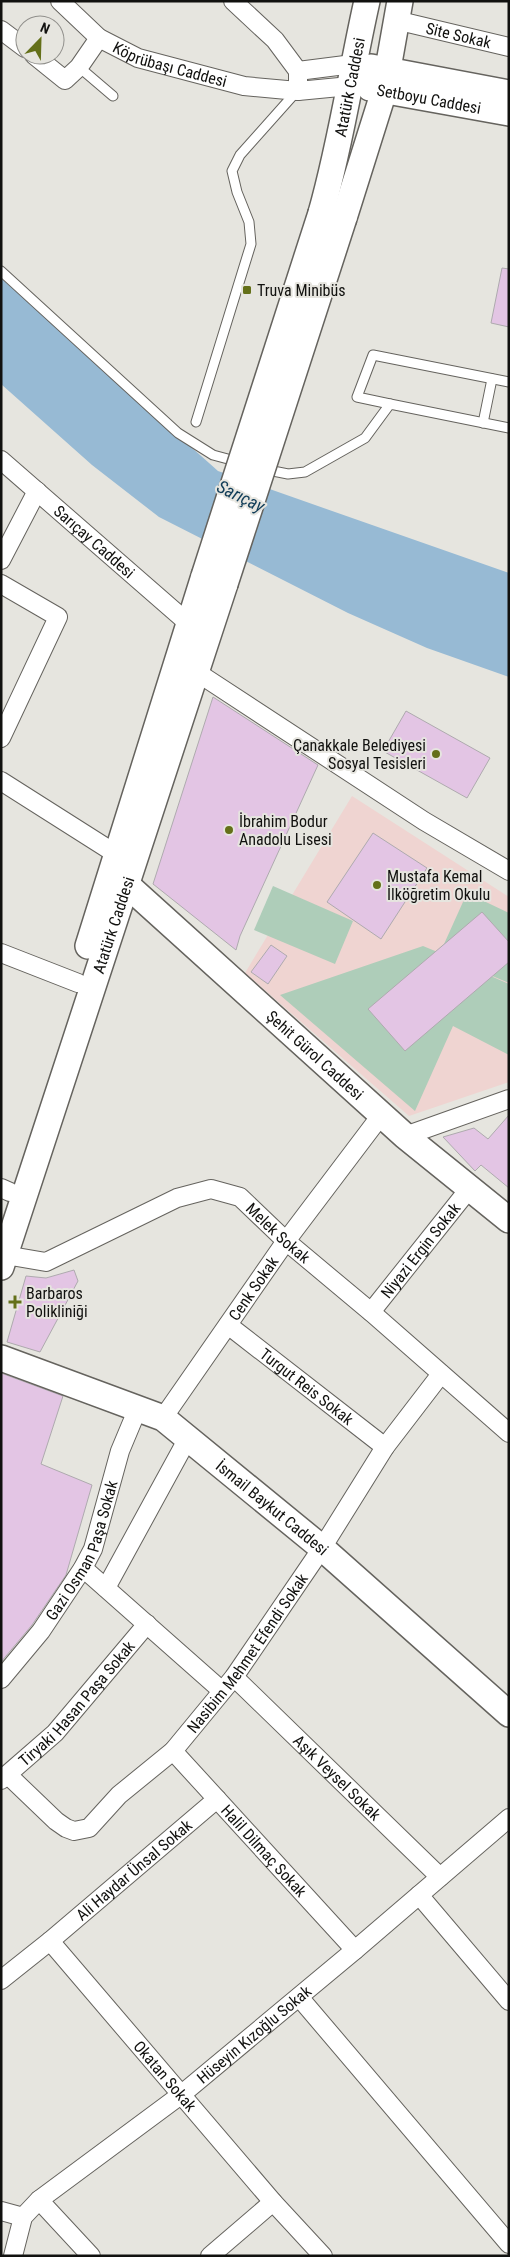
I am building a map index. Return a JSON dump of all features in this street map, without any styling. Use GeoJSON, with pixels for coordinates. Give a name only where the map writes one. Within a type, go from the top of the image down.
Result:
{"type":"FeatureCollection","features":[{"type":"Feature","properties":{"kind":"main road"},"geometry":{"type":"LineString","coordinates":[[351,1],[348,36],[352,68]]}},
{"type":"Feature","properties":{"kind":"main road","name":"Atatürk Caddesi"},"geometry":{"type":"LineString","coordinates":[[332,215],[332,174],[367,1]]}},
{"type":"Feature","properties":{"kind":"main road"},"geometry":{"type":"LineString","coordinates":[[215,580],[332,215],[386,80],[392,43],[407,9]]}},
{"type":"Feature","properties":{"kind":"main road","name":"Setboyu Caddesi"},"geometry":{"type":"LineString","coordinates":[[352,68],[386,80],[509,112]]}},
{"type":"Feature","properties":{"kind":"main road","name":"Setboyu Caddesi"},"geometry":{"type":"LineString","coordinates":[[386,80],[509,93]]}},
{"type":"Feature","properties":{"kind":"main road","name":"Atatürk Caddesi"},"geometry":{"type":"LineString","coordinates":[[1,1216],[5,1190],[78,983],[188,623],[215,580]]}},
{"type":"Feature","properties":{"kind":"main road","name":"Atatürk Caddesi"},"geometry":{"type":"LineString","coordinates":[[3,1261],[126,884],[198,673],[215,580]]}},
{"type":"Feature","properties":{"kind":"main road","name":"Şehit Gürol Caddesi"},"geometry":{"type":"LineString","coordinates":[[126,884],[382,1114],[404,1136],[509,1220]]}},
{"type":"Feature","properties":{"kind":"main road","name":"İsmail Baykut Caddesi"},"geometry":{"type":"LineString","coordinates":[[1,1358],[163,1418],[322,1548],[509,1714]]}},
{"type":"Feature","properties":{"kind":"street","name":"Köprübaşı Caddesi"},"geometry":{"type":"LineString","coordinates":[[60,1],[99,38],[138,58],[244,86],[298,91],[352,68]]}},
{"type":"Feature","properties":{"kind":"street"},"geometry":{"type":"LineString","coordinates":[[233,1],[275,40],[298,71],[298,91]]}},
{"type":"Feature","properties":{"kind":"street","name":"Site Sokak"},"geometry":{"type":"LineString","coordinates":[[407,9],[509,47]]}},
{"type":"Feature","properties":{"kind":"street"},"geometry":{"type":"LineString","coordinates":[[1,30],[15,40]]}},
{"type":"Feature","properties":{"kind":"street"},"geometry":{"type":"LineString","coordinates":[[47,65],[66,80],[79,67],[99,38]]}},
{"type":"Feature","properties":{"kind":"street"},"geometry":{"type":"LineString","coordinates":[[298,71],[352,68]]}},
{"type":"Feature","properties":{"kind":"street","name":"Sarıçay Caddesi"},"geometry":{"type":"LineString","coordinates":[[1,460],[188,623]]}},
{"type":"Feature","properties":{"kind":"street"},"geometry":{"type":"LineString","coordinates":[[1,560],[37,491]]}},
{"type":"Feature","properties":{"kind":"street"},"geometry":{"type":"LineString","coordinates":[[1,584],[58,617],[1,738]]}},
{"type":"Feature","properties":{"kind":"street"},"geometry":{"type":"LineString","coordinates":[[198,673],[424,821],[509,871]]}},
{"type":"Feature","properties":{"kind":"street"},"geometry":{"type":"LineString","coordinates":[[5,789],[116,854],[126,884]]}},
{"type":"Feature","properties":{"kind":"street"},"geometry":{"type":"LineString","coordinates":[[1,953],[78,983]]}},
{"type":"Feature","properties":{"kind":"street"},"geometry":{"type":"LineString","coordinates":[[404,1136],[509,1099]]}},
{"type":"Feature","properties":{"kind":"street","name":"Cenk Sokak"},"geometry":{"type":"LineString","coordinates":[[163,1418],[286,1241],[382,1114]]}},
{"type":"Feature","properties":{"kind":"street","name":"Melek Sokak"},"geometry":{"type":"LineString","coordinates":[[3,1261],[46,1262],[177,1198],[211,1188],[240,1197],[286,1241],[371,1312],[509,1433]]}},
{"type":"Feature","properties":{"kind":"street","name":"Niyazi Ergin Sokak"},"geometry":{"type":"LineString","coordinates":[[371,1312],[469,1189]]}},
{"type":"Feature","properties":{"kind":"street","name":"Turgut Reis Sokak"},"geometry":{"type":"LineString","coordinates":[[228,1325],[385,1447]]}},
{"type":"Feature","properties":{"kind":"street","name":"Nasibim Mehmet Efendi Sokak"},"geometry":{"type":"LineString","coordinates":[[5,1778],[66,1828],[74,1830],[89,1828],[119,1795],[172,1751],[234,1677],[322,1548],[385,1447],[441,1374]]}},
{"type":"Feature","properties":{"kind":"street","name":"Gazi Osman Paşa Sokak"},"geometry":{"type":"LineString","coordinates":[[1,1679],[41,1631],[83,1568],[93,1549],[120,1451],[138,1408]]}},
{"type":"Feature","properties":{"kind":"street"},"geometry":{"type":"LineString","coordinates":[[106,1588],[188,1438]]}},
{"type":"Feature","properties":{"kind":"street"},"geometry":{"type":"LineString","coordinates":[[83,1568],[222,1690]]}},
{"type":"Feature","properties":{"kind":"street","name":"Tiryaki Hasan Paşa Sokak"},"geometry":{"type":"LineString","coordinates":[[5,1778],[55,1733],[147,1624]]}},
{"type":"Feature","properties":{"kind":"street","name":"Aşık Veysel Sokak"},"geometry":{"type":"LineString","coordinates":[[234,1677],[440,1877]]}},
{"type":"Feature","properties":{"kind":"street","name":"Halil Dilmaç Sokak"},"geometry":{"type":"LineString","coordinates":[[172,1751],[355,1950]]}},
{"type":"Feature","properties":{"kind":"street","name":"Ali Haydar Ünsal Sokak"},"geometry":{"type":"LineString","coordinates":[[50,1941],[217,1799]]}},
{"type":"Feature","properties":{"kind":"street","name":"Hüseyin Kızoğlu Sokak"},"geometry":{"type":"LineString","coordinates":[[13,2256],[23,2217],[39,2200],[182,2094],[355,1950],[509,1818]]}},
{"type":"Feature","properties":{"kind":"street"},"geometry":{"type":"LineString","coordinates":[[419,1895],[509,2001]]}},
{"type":"Feature","properties":{"kind":"street"},"geometry":{"type":"LineString","coordinates":[[1,1980],[50,1941]]}},
{"type":"Feature","properties":{"kind":"street","name":"Okatan Sokak"},"geometry":{"type":"LineString","coordinates":[[50,1941],[273,2202],[322,2256]]}},
{"type":"Feature","properties":{"kind":"street"},"geometry":{"type":"LineString","coordinates":[[299,1997],[509,2244]]}},
{"type":"Feature","properties":{"kind":"street"},"geometry":{"type":"LineString","coordinates":[[39,2200],[90,2256]]}},
{"type":"Feature","properties":{"kind":"street"},"geometry":{"type":"LineString","coordinates":[[210,2256],[273,2202]]}},
{"type":"Feature","properties":{"kind":"street"},"geometry":{"type":"LineString","coordinates":[[1,2211],[23,2217]]}},
{"type":"Feature","properties":{"kind":"lane"},"geometry":{"type":"LineString","coordinates":[[79,67],[113,96]]}},
{"type":"Feature","properties":{"kind":"lane"},"geometry":{"type":"LineString","coordinates":[[196,422],[251,244],[248,222],[237,192],[232,171],[240,155],[298,91]]}},
{"type":"Feature","properties":{"kind":"lane"},"geometry":{"type":"LineString","coordinates":[[1,271],[178,433],[213,455],[288,474],[305,472],[365,438],[390,404]]}},
{"type":"Feature","properties":{"kind":"lane"},"geometry":{"type":"LineString","coordinates":[[509,382],[373,355],[357,397],[509,428]]}},
{"type":"Feature","properties":{"kind":"lane"},"geometry":{"type":"LineString","coordinates":[[483,423],[492,379]]}},
{"type":"Feature","properties":{"kind":"shaded area"},"geometry":{"type":"Polygon","coordinates":[[[352,796],[509,897],[509,1082],[409,1116],[245,973],[352,796]]]}},
{"type":"Feature","properties":{"kind":"green space"},"geometry":{"type":"Polygon","coordinates":[[[273,886],[353,921],[335,964],[254,930],[273,886]]]}},
{"type":"Feature","properties":{"kind":"green space"},"geometry":{"type":"Polygon","coordinates":[[[467,893],[509,913],[509,983],[454,960],[509,984],[509,1055],[453,1026],[415,1111],[280,995],[423,946],[440,953],[467,893]]]}},
{"type":"Feature","properties":{"kind":"water","name":"Sarıçay"},"geometry":{"type":"Polygon","coordinates":[[[1,278],[218,471],[509,573],[509,677],[427,648],[348,613],[159,517],[92,465],[1,384],[1,278]]]}},
{"type":"Feature","properties":{"kind":"building"},"geometry":{"type":"Polygon","coordinates":[[[502,268],[509,269],[509,327],[491,323],[502,268]]]}},
{"type":"Feature","properties":{"kind":"building","name":"İbrahim Bodur Anadolu Lisesi"},"geometry":{"type":"Polygon","coordinates":[[[213,697],[318,765],[240,936],[236,950],[153,884],[213,697]]]}},
{"type":"Feature","properties":{"kind":"building","name":"Çanakkale Belediyesi Sosyal Tesisleri"},"geometry":{"type":"Polygon","coordinates":[[[406,711],[490,758],[467,798],[383,751],[406,711]]]}},
{"type":"Feature","properties":{"kind":"building","name":"Mustafa Kemal İlköğretim Okulu"},"geometry":{"type":"Polygon","coordinates":[[[373,833],[427,868],[381,939],[327,902],[373,833]]]}},
{"type":"Feature","properties":{"kind":"building"},"geometry":{"type":"Polygon","coordinates":[[[482,912],[509,942],[509,962],[405,1051],[368,1009],[482,912]]]}},
{"type":"Feature","properties":{"kind":"building"},"geometry":{"type":"Polygon","coordinates":[[[271,945],[287,956],[268,984],[251,972],[271,945]]]}},
{"type":"Feature","properties":{"kind":"building"},"geometry":{"type":"Polygon","coordinates":[[[509,1115],[509,1188],[481,1165],[475,1171],[443,1137],[474,1128],[488,1139],[509,1115]]]}},
{"type":"Feature","properties":{"kind":"building"},"geometry":{"type":"Polygon","coordinates":[[[74,1270],[78,1281],[40,1352],[7,1342],[26,1276],[46,1278],[74,1270]]]}},
{"type":"Feature","properties":{"kind":"building"},"geometry":{"type":"Polygon","coordinates":[[[1,1373],[63,1396],[41,1464],[92,1485],[66,1575],[32,1625],[1,1662],[1,1373]]]}},
{"type":"Feature","properties":{"kind":"place","name":"Truva Minibüs"},"geometry":{"type":"Point","coordinates":[247,290]}},
{"type":"Feature","properties":{"kind":"place","name":"Çanakkale Belediyesi Sosyal Tesisleri"},"geometry":{"type":"Point","coordinates":[436,754]}},
{"type":"Feature","properties":{"kind":"place","name":"İbrahim Bodur Anadolu Lisesi"},"geometry":{"type":"Point","coordinates":[229,830]}},
{"type":"Feature","properties":{"kind":"place","name":"Mustafa Kemal İlköğretim Okulu"},"geometry":{"type":"Point","coordinates":[377,885]}},
{"type":"Feature","properties":{"kind":"place","name":"Barbaros Polikliniği"},"geometry":{"type":"Point","coordinates":[15,1302]}}]}
